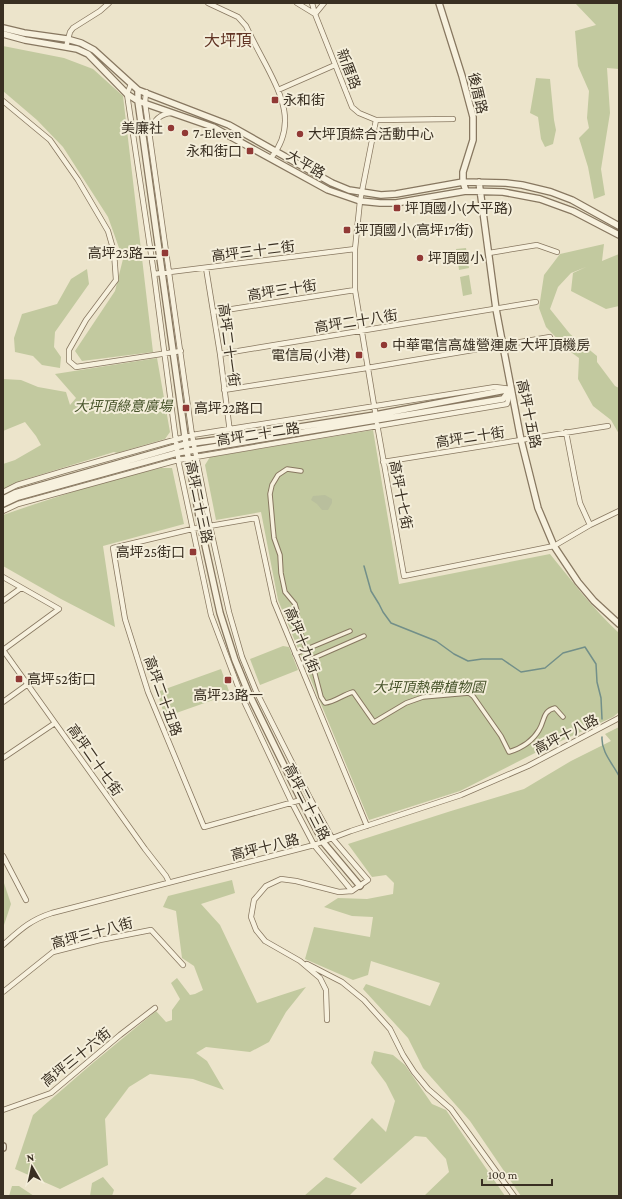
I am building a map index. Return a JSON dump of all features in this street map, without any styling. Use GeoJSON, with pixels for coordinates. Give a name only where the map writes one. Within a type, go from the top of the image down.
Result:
{"type":"FeatureCollection","features":[{"type":"Feature","properties":{"kind":"street"},"geometry":{"type":"LineString","coordinates":[[66,46],[67,39],[73,28],[100,11],[109,3]]}},
{"type":"Feature","properties":{"kind":"street"},"geometry":{"type":"LineString","coordinates":[[208,3],[238,17],[246,26],[278,90],[284,107],[286,119],[283,135],[276,152],[271,158]]}},
{"type":"Feature","properties":{"kind":"street"},"geometry":{"type":"LineString","coordinates":[[297,3],[315,14],[324,3]]}},
{"type":"Feature","properties":{"kind":"street","name":"新厝路"},"geometry":{"type":"LineString","coordinates":[[312,3],[335,65],[352,107],[355,110],[376,120],[454,119]]}},
{"type":"Feature","properties":{"kind":"street","name":"後厝路"},"geometry":{"type":"LineString","coordinates":[[439,3],[473,117],[473,140],[463,172],[463,182],[466,191]]}},
{"type":"Feature","properties":{"kind":"street","name":"大平路"},"geometry":{"type":"LineString","coordinates":[[3,28],[24,33],[67,39],[81,43],[94,50],[138,90],[229,125],[332,183],[349,190],[381,195],[396,194],[463,182],[522,185],[552,192],[572,200],[619,226]]}},
{"type":"Feature","properties":{"kind":"street","name":"大平路"},"geometry":{"type":"LineString","coordinates":[[3,34],[25,40],[66,46],[88,54],[127,94],[138,101],[213,127],[328,190],[360,201],[396,203],[466,191],[503,192],[540,199],[573,211],[619,235]]}},
{"type":"Feature","properties":{"kind":"street"},"geometry":{"type":"LineString","coordinates":[[278,90],[335,65]]}},
{"type":"Feature","properties":{"kind":"street"},"geometry":{"type":"LineString","coordinates":[[127,94],[131,84]]}},
{"type":"Feature","properties":{"kind":"street","name":"高坪二十三路"},"geometry":{"type":"LineString","coordinates":[[138,90],[138,101],[188,458],[201,527],[220,613],[235,660],[249,694],[301,800],[323,842],[360,886],[368,880],[332,838],[310,798],[256,691],[242,657],[229,612],[192,435],[145,103],[146,92]]}},
{"type":"Feature","properties":{"kind":"street","name":"高坪二十三路"},"geometry":{"type":"LineString","coordinates":[[127,94],[154,274],[176,450],[211,615],[242,697],[292,803],[314,846],[352,891]]}},
{"type":"Feature","properties":{"kind":"street"},"geometry":{"type":"LineString","coordinates":[[3,101],[50,140],[78,180],[108,231],[114,252],[116,280],[86,320],[69,350],[68,360],[76,367],[181,352]]}},
{"type":"Feature","properties":{"kind":"street"},"geometry":{"type":"LineString","coordinates":[[150,131],[156,120],[161,115],[175,113]]}},
{"type":"Feature","properties":{"kind":"street"},"geometry":{"type":"LineString","coordinates":[[362,193],[376,120]]}},
{"type":"Feature","properties":{"kind":"street","name":"高坪十五路"},"geometry":{"type":"LineString","coordinates":[[479,182],[496,308],[521,440],[538,508],[554,546],[594,601],[619,624]]}},
{"type":"Feature","properties":{"kind":"street","name":"高坪十七街"},"geometry":{"type":"LineString","coordinates":[[362,193],[355,249],[355,290],[383,462],[404,576],[554,546],[590,525],[619,511]]}},
{"type":"Feature","properties":{"kind":"street"},"geometry":{"type":"LineString","coordinates":[[489,253],[537,245],[557,252]]}},
{"type":"Feature","properties":{"kind":"street","name":"高坪三十二街"},"geometry":{"type":"LineString","coordinates":[[154,274],[355,249]]}},
{"type":"Feature","properties":{"kind":"street","name":"高坪二十一街"},"geometry":{"type":"LineString","coordinates":[[206,268],[220,354],[231,444]]}},
{"type":"Feature","properties":{"kind":"street","name":"高坪三十街"},"geometry":{"type":"LineString","coordinates":[[213,312],[355,290]]}},
{"type":"Feature","properties":{"kind":"street","name":"高坪二十八街"},"geometry":{"type":"LineString","coordinates":[[220,354],[536,302]]}},
{"type":"Feature","properties":{"kind":"street"},"geometry":{"type":"LineString","coordinates":[[224,390],[368,368],[550,337]]}},
{"type":"Feature","properties":{"kind":"street","name":"高坪二十二路"},"geometry":{"type":"LineString","coordinates":[[3,492],[24,483],[192,435],[495,387],[511,389]]}},
{"type":"Feature","properties":{"kind":"street","name":"高坪二十二路"},"geometry":{"type":"LineString","coordinates":[[3,511],[18,504],[196,456],[231,444],[376,420],[511,389]]}},
{"type":"Feature","properties":{"kind":"street","name":"高坪二十二路"},"geometry":{"type":"LineString","coordinates":[[3,499],[15,493],[176,450],[195,450],[376,420],[507,404],[511,389]]}},
{"type":"Feature","properties":{"kind":"street","name":"高坪二十街"},"geometry":{"type":"LineString","coordinates":[[383,462],[608,426]]}},
{"type":"Feature","properties":{"kind":"street"},"geometry":{"type":"LineString","coordinates":[[566,432],[580,504],[590,525]]}},
{"type":"Feature","properties":{"kind":"street","name":"高坪二十二路"},"geometry":{"type":"LineString","coordinates":[[3,504],[18,497],[176,450],[186,444],[231,444]]}},
{"type":"Feature","properties":{"kind":"street"},"geometry":{"type":"LineString","coordinates":[[301,471],[287,469],[278,475],[272,485],[270,494],[274,538],[280,555],[285,592],[295,604],[297,620],[306,649]]}},
{"type":"Feature","properties":{"kind":"street","name":"高坪十九街"},"geometry":{"type":"LineString","coordinates":[[192,529],[256,518],[274,602],[367,826]]}},
{"type":"Feature","properties":{"kind":"street","name":"高坪二十五路"},"geometry":{"type":"LineString","coordinates":[[192,529],[113,548],[125,619],[148,692],[204,827],[301,800]]}},
{"type":"Feature","properties":{"kind":"street"},"geometry":{"type":"LineString","coordinates":[[3,577],[59,609],[3,650]]}},
{"type":"Feature","properties":{"kind":"street"},"geometry":{"type":"LineString","coordinates":[[3,601],[21,588]]}},
{"type":"Feature","properties":{"kind":"street"},"geometry":{"type":"LineString","coordinates":[[296,654],[350,631]]}},
{"type":"Feature","properties":{"kind":"street"},"geometry":{"type":"LineString","coordinates":[[300,664],[364,636]]}},
{"type":"Feature","properties":{"kind":"street","name":"高坪二十七街"},"geometry":{"type":"LineString","coordinates":[[3,650],[169,882]]}},
{"type":"Feature","properties":{"kind":"street"},"geometry":{"type":"LineString","coordinates":[[311,659],[321,697],[325,703],[332,702],[345,694],[353,692],[374,722],[406,703],[423,697],[469,693],[473,696],[502,736],[509,752],[522,748],[531,741],[540,729],[544,716],[549,710],[555,708],[563,717]]}},
{"type":"Feature","properties":{"kind":"street"},"geometry":{"type":"LineString","coordinates":[[3,702],[28,684]]}},
{"type":"Feature","properties":{"kind":"street","name":"高坪十八路"},"geometry":{"type":"LineString","coordinates":[[3,945],[23,927],[38,918],[58,911],[314,846],[332,838],[461,795],[528,766],[619,718]]}},
{"type":"Feature","properties":{"kind":"street"},"geometry":{"type":"LineString","coordinates":[[3,758],[55,723]]}},
{"type":"Feature","properties":{"kind":"street"},"geometry":{"type":"LineString","coordinates":[[3,856],[26,900]]}},
{"type":"Feature","properties":{"kind":"street"},"geometry":{"type":"LineString","coordinates":[[360,886],[352,891],[339,892],[296,881],[281,879],[266,886],[254,900],[251,917],[256,930],[265,941],[300,961],[342,982],[364,1000],[390,1028],[403,1055],[414,1072],[428,1089],[452,1109],[514,1196]]}},
{"type":"Feature","properties":{"kind":"street","name":"高坪三十八街"},"geometry":{"type":"LineString","coordinates":[[3,992],[53,952],[100,940],[151,930],[183,965]]}},
{"type":"Feature","properties":{"kind":"street"},"geometry":{"type":"LineString","coordinates":[[300,961],[320,978],[326,990],[327,1020]]}},
{"type":"Feature","properties":{"kind":"street","name":"高坪三十六街"},"geometry":{"type":"LineString","coordinates":[[3,1110],[51,1093],[120,1035],[155,1008]]}},
{"type":"Feature","properties":{"kind":"green space"},"geometry":{"type":"Polygon","coordinates":[[[575,3],[619,3],[619,69],[607,68],[610,113],[601,169],[605,195],[594,199],[588,167],[579,138],[589,128],[587,118],[589,91],[578,66],[575,31],[596,25],[575,3]]]}},
{"type":"Feature","properties":{"kind":"green space"},"geometry":{"type":"Polygon","coordinates":[[[3,46],[64,58],[93,69],[123,96],[153,352],[82,361],[75,351],[115,291],[123,259],[108,217],[63,147],[37,120],[3,91],[3,46]]]}},
{"type":"Feature","properties":{"kind":"green space"},"geometry":{"type":"Polygon","coordinates":[[[536,78],[550,79],[556,130],[553,144],[545,147],[541,139],[538,117],[530,113],[536,78]]]}},
{"type":"Feature","properties":{"kind":"green space"},"geometry":{"type":"Polygon","coordinates":[[[604,244],[602,261],[619,254],[619,306],[606,309],[571,291],[573,273],[586,267],[571,273],[558,287],[550,309],[570,334],[597,356],[597,362],[615,386],[619,388],[619,434],[611,420],[593,406],[578,379],[579,358],[568,350],[546,327],[539,308],[544,275],[560,254],[604,244]]]}},
{"type":"Feature","properties":{"kind":"green space"},"geometry":{"type":"Polygon","coordinates":[[[466,248],[469,268],[459,270],[456,249],[466,248]]]}},
{"type":"Feature","properties":{"kind":"green space"},"geometry":{"type":"Polygon","coordinates":[[[87,269],[89,284],[55,332],[54,347],[61,357],[60,368],[42,365],[33,356],[15,352],[14,338],[22,314],[57,304],[71,279],[87,269]]]}},
{"type":"Feature","properties":{"kind":"green space"},"geometry":{"type":"Polygon","coordinates":[[[469,275],[472,294],[463,296],[460,277],[469,275]]]}},
{"type":"Feature","properties":{"kind":"green space","name":"大坪頂綠意廣場"},"geometry":{"type":"Polygon","coordinates":[[[157,358],[170,432],[165,439],[117,453],[114,452],[23,480],[3,489],[3,464],[15,460],[41,445],[25,422],[3,431],[3,379],[21,380],[38,387],[66,392],[70,405],[76,398],[55,374],[157,358]]]}},
{"type":"Feature","properties":{"kind":"green space","name":"大坪頂熱帶植物園"},"geometry":{"type":"Polygon","coordinates":[[[373,430],[399,584],[550,554],[592,605],[619,633],[619,712],[613,717],[535,753],[460,791],[369,820],[278,600],[261,512],[216,520],[205,465],[210,457],[373,430]]]}},
{"type":"Feature","properties":{"kind":"green space"},"geometry":{"type":"Polygon","coordinates":[[[161,468],[172,468],[184,524],[103,546],[115,627],[61,599],[3,566],[3,515],[81,489],[161,468]]]}},
{"type":"Feature","properties":{"kind":"green space"},"geometry":{"type":"Polygon","coordinates":[[[325,495],[332,499],[332,503],[328,510],[322,510],[311,500],[313,496],[325,495]]]}},
{"type":"Feature","properties":{"kind":"green space"},"geometry":{"type":"Polygon","coordinates":[[[283,646],[289,647],[298,670],[260,685],[250,659],[283,646]]]}},
{"type":"Feature","properties":{"kind":"green space"},"geometry":{"type":"Polygon","coordinates":[[[221,669],[230,694],[165,717],[157,692],[221,669]]]}},
{"type":"Feature","properties":{"kind":"green space"},"geometry":{"type":"Polygon","coordinates":[[[619,727],[619,1196],[521,1196],[470,1121],[423,1068],[408,1038],[363,989],[366,984],[430,1006],[440,983],[371,961],[368,975],[353,980],[305,959],[314,927],[370,937],[373,917],[352,916],[324,907],[338,898],[367,899],[393,894],[394,883],[386,875],[372,877],[348,844],[524,789],[571,761],[611,741],[605,734],[619,727]]]}},
{"type":"Feature","properties":{"kind":"green space"},"geometry":{"type":"Polygon","coordinates":[[[3,880],[11,904],[3,928],[3,880]]]}},
{"type":"Feature","properties":{"kind":"green space"},"geometry":{"type":"Polygon","coordinates":[[[232,880],[235,893],[201,904],[220,925],[257,1003],[306,987],[286,1012],[269,1042],[250,1052],[206,1047],[196,1053],[207,1061],[224,1090],[193,1079],[150,1074],[129,1087],[105,1119],[108,1165],[60,1189],[15,1169],[33,1115],[156,1011],[166,1022],[172,1020],[172,1010],[180,999],[171,983],[177,978],[190,995],[203,990],[194,966],[182,958],[176,911],[163,907],[168,896],[232,880]]]}},
{"type":"Feature","properties":{"kind":"green space"},"geometry":{"type":"Polygon","coordinates":[[[374,1051],[393,1055],[405,1065],[432,1104],[446,1110],[505,1196],[424,1196],[449,1172],[446,1159],[426,1137],[415,1136],[361,1184],[333,1159],[372,1118],[386,1132],[395,1101],[386,1083],[371,1063],[374,1051]]]}},
{"type":"Feature","properties":{"kind":"green space"},"geometry":{"type":"Polygon","coordinates":[[[103,1177],[114,1190],[112,1196],[90,1196],[92,1183],[103,1177]]]}},
{"type":"Feature","properties":{"kind":"green space"},"geometry":{"type":"Polygon","coordinates":[[[326,1177],[357,1188],[349,1196],[304,1196],[326,1177]]]}},
{"type":"Feature","properties":{"kind":"green space"},"geometry":{"type":"Polygon","coordinates":[[[12,1186],[19,1186],[34,1196],[9,1196],[12,1186]]]}},
{"type":"Feature","properties":{"kind":"waterway"},"geometry":{"type":"LineString","coordinates":[[364,566],[371,591],[391,623],[436,641],[454,654],[468,661],[502,659],[521,672],[545,668],[563,653],[585,647],[596,664],[597,682],[601,698],[602,719]]}},
{"type":"Feature","properties":{"kind":"waterway"},"geometry":{"type":"LineString","coordinates":[[602,737],[605,753],[619,776]]}},
{"type":"Feature","properties":{"kind":"place","name":"永和街"},"geometry":{"type":"Point","coordinates":[275,100]}},
{"type":"Feature","properties":{"kind":"place","name":"美廉社"},"geometry":{"type":"Point","coordinates":[171,128]}},
{"type":"Feature","properties":{"kind":"place","name":"7-Eleven"},"geometry":{"type":"Point","coordinates":[185,133]}},
{"type":"Feature","properties":{"kind":"place","name":"大坪頂綜合活動中心"},"geometry":{"type":"Point","coordinates":[300,134]}},
{"type":"Feature","properties":{"kind":"place","name":"永和街口"},"geometry":{"type":"Point","coordinates":[250,151]}},
{"type":"Feature","properties":{"kind":"place","name":"坪頂國小(大平路)"},"geometry":{"type":"Point","coordinates":[397,208]}},
{"type":"Feature","properties":{"kind":"place","name":"坪頂國小(高坪17街)"},"geometry":{"type":"Point","coordinates":[347,230]}},
{"type":"Feature","properties":{"kind":"place","name":"高坪23路二"},"geometry":{"type":"Point","coordinates":[165,253]}},
{"type":"Feature","properties":{"kind":"place","name":"坪頂國小"},"geometry":{"type":"Point","coordinates":[420,258]}},
{"type":"Feature","properties":{"kind":"place","name":"中華電信高雄營運處 大坪頂機房"},"geometry":{"type":"Point","coordinates":[384,345]}},
{"type":"Feature","properties":{"kind":"place","name":"電信局(小港)"},"geometry":{"type":"Point","coordinates":[359,355]}},
{"type":"Feature","properties":{"kind":"place","name":"高坪22路口"},"geometry":{"type":"Point","coordinates":[186,408]}},
{"type":"Feature","properties":{"kind":"place","name":"高坪25街口"},"geometry":{"type":"Point","coordinates":[193,552]}},
{"type":"Feature","properties":{"kind":"place","name":"高坪52街口"},"geometry":{"type":"Point","coordinates":[19,679]}},
{"type":"Feature","properties":{"kind":"place","name":"高坪23路一"},"geometry":{"type":"Point","coordinates":[228,680]}},
{"type":"Feature","properties":{"kind":"district","name":"大坪頂"},"geometry":{"type":"Point","coordinates":[228,40]}}]}
